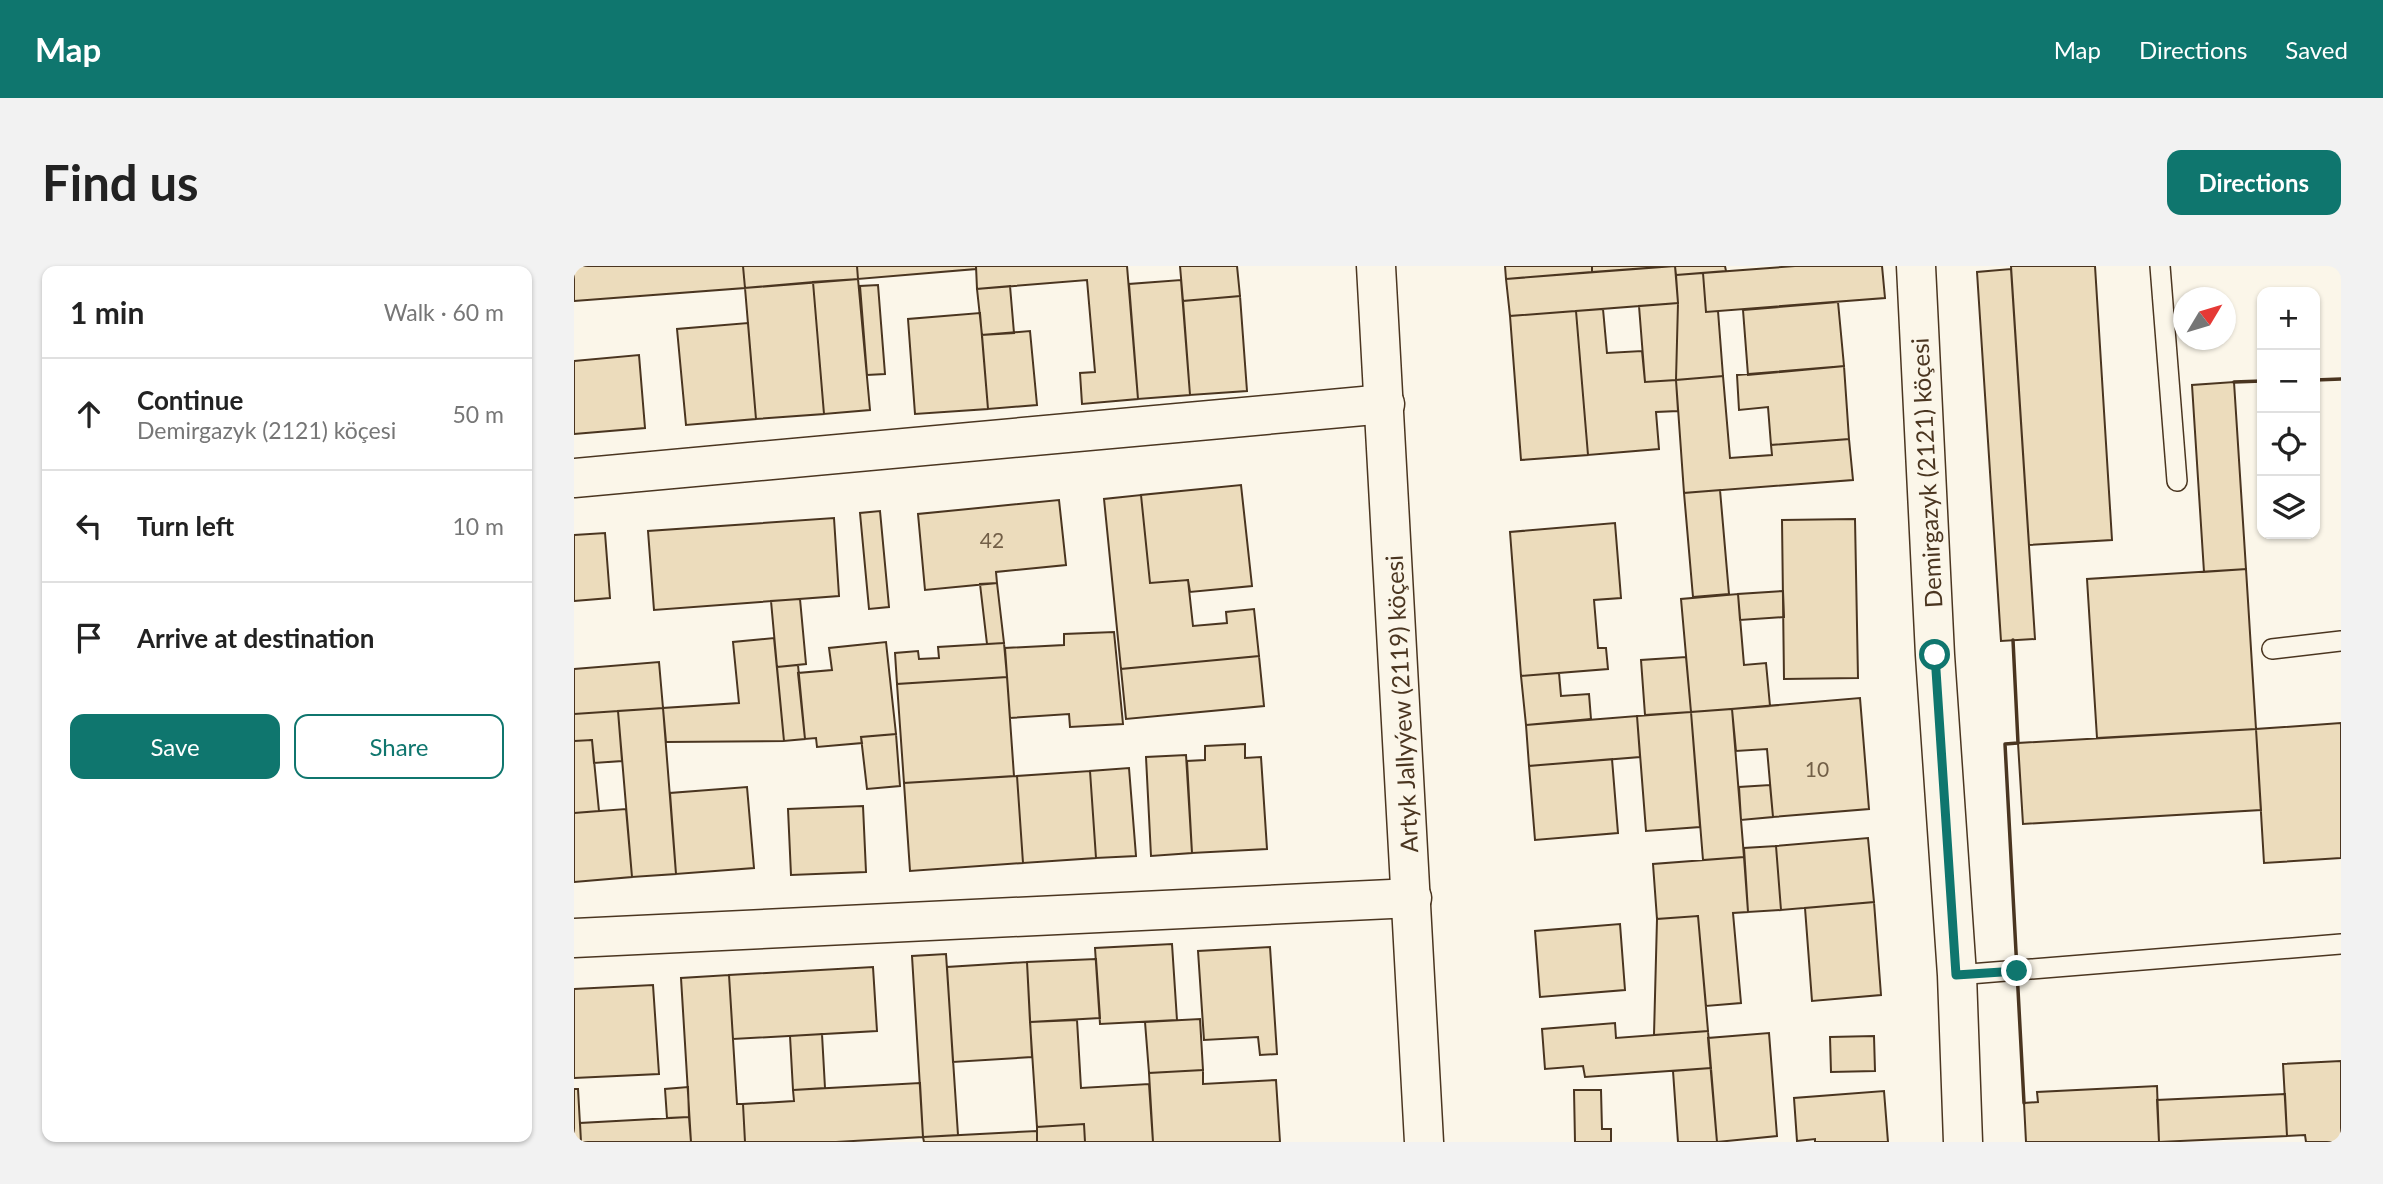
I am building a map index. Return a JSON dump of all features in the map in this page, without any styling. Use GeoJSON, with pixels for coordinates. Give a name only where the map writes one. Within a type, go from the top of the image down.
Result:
{"type":"FeatureCollection","features":[{"type":"Feature","properties":{"kind":"street","name":"Artyk Jallyýew (2119) köçesi"},"geometry":{"type":"LineString","coordinates":[[1376,266],[1424,1142]]}},
{"type":"Feature","properties":{"kind":"street","name":"Demirgazyk (2121) köçesi"},"geometry":{"type":"LineString","coordinates":[[1916,266],[1935,655],[1964,1142]]}},
{"type":"Feature","properties":{"kind":"street"},"geometry":{"type":"LineString","coordinates":[[574,478],[1384,404]]}},
{"type":"Feature","properties":{"kind":"street"},"geometry":{"type":"LineString","coordinates":[[574,938],[1412,898]]}},
{"type":"Feature","properties":{"kind":"lane"},"geometry":{"type":"LineString","coordinates":[[2160,266],[2177,481]]}},
{"type":"Feature","properties":{"kind":"lane"},"geometry":{"type":"LineString","coordinates":[[2272,649],[2341,641]]}},
{"type":"Feature","properties":{"kind":"lane"},"geometry":{"type":"LineString","coordinates":[[1956,975],[2341,944]]}},
{"type":"Feature","properties":{"kind":"building"},"geometry":{"type":"Polygon","coordinates":[[[574,266],[743,266],[745,288],[574,301],[574,266]]]}},
{"type":"Feature","properties":{"kind":"building"},"geometry":{"type":"Polygon","coordinates":[[[743,266],[857,266],[858,279],[745,288],[743,266]]]}},
{"type":"Feature","properties":{"kind":"building"},"geometry":{"type":"Polygon","coordinates":[[[857,266],[976,266],[976,269],[858,279],[857,266]]]}},
{"type":"Feature","properties":{"kind":"building"},"geometry":{"type":"Polygon","coordinates":[[[976,266],[1127,266],[1138,399],[1082,404],[1080,373],[1095,372],[1087,280],[977,289],[976,266]]]}},
{"type":"Feature","properties":{"kind":"building"},"geometry":{"type":"Polygon","coordinates":[[[1180,266],[1237,266],[1240,296],[1183,301],[1180,266]]]}},
{"type":"Feature","properties":{"kind":"building"},"geometry":{"type":"Polygon","coordinates":[[[1505,266],[1592,266],[1592,272],[1506,279],[1505,266]]]}},
{"type":"Feature","properties":{"kind":"building"},"geometry":{"type":"Polygon","coordinates":[[[1592,266],[1674,266],[1592,272],[1592,266]]]}},
{"type":"Feature","properties":{"kind":"building"},"geometry":{"type":"Polygon","coordinates":[[[1675,266],[1678,303],[1510,316],[1506,279],[1675,266]]]}},
{"type":"Feature","properties":{"kind":"building"},"geometry":{"type":"Polygon","coordinates":[[[1675,266],[1725,266],[1726,271],[1676,275],[1675,266]]]}},
{"type":"Feature","properties":{"kind":"building"},"geometry":{"type":"Polygon","coordinates":[[[1795,266],[1882,266],[1885,298],[1706,312],[1703,273],[1795,266]]]}},
{"type":"Feature","properties":{"kind":"building"},"geometry":{"type":"Polygon","coordinates":[[[2011,266],[2095,266],[2112,540],[2029,545],[2011,266]]]}},
{"type":"Feature","properties":{"kind":"building"},"geometry":{"type":"Polygon","coordinates":[[[2011,269],[2035,639],[2001,641],[1977,272],[2011,269]]]}},
{"type":"Feature","properties":{"kind":"building"},"geometry":{"type":"Polygon","coordinates":[[[1703,273],[1706,312],[1718,311],[1723,376],[1676,380],[1676,275],[1703,273]]]}},
{"type":"Feature","properties":{"kind":"building"},"geometry":{"type":"Polygon","coordinates":[[[858,279],[870,410],[824,414],[813,282],[858,279]]]}},
{"type":"Feature","properties":{"kind":"building"},"geometry":{"type":"Polygon","coordinates":[[[1181,280],[1190,395],[1138,399],[1129,284],[1181,280]]]}},
{"type":"Feature","properties":{"kind":"building"},"geometry":{"type":"Polygon","coordinates":[[[813,282],[824,414],[756,419],[745,288],[813,282]]]}},
{"type":"Feature","properties":{"kind":"building"},"geometry":{"type":"Polygon","coordinates":[[[878,285],[885,374],[867,375],[860,286],[878,285]]]}},
{"type":"Feature","properties":{"kind":"building"},"geometry":{"type":"Polygon","coordinates":[[[1010,286],[1014,333],[982,335],[977,289],[1010,286]]]}},
{"type":"Feature","properties":{"kind":"building"},"geometry":{"type":"Polygon","coordinates":[[[1240,296],[1247,391],[1190,395],[1183,301],[1240,296]]]}},
{"type":"Feature","properties":{"kind":"building"},"geometry":{"type":"Polygon","coordinates":[[[1838,302],[1844,366],[1748,375],[1743,310],[1838,302]]]}},
{"type":"Feature","properties":{"kind":"building"},"geometry":{"type":"Polygon","coordinates":[[[1678,303],[1676,380],[1645,382],[1639,306],[1678,303]]]}},
{"type":"Feature","properties":{"kind":"building"},"geometry":{"type":"Polygon","coordinates":[[[1603,309],[1607,353],[1642,351],[1645,382],[1676,380],[1678,411],[1656,412],[1659,449],[1588,455],[1576,311],[1603,309]]]}},
{"type":"Feature","properties":{"kind":"building"},"geometry":{"type":"Polygon","coordinates":[[[1576,311],[1588,455],[1521,460],[1510,316],[1576,311]]]}},
{"type":"Feature","properties":{"kind":"building"},"geometry":{"type":"Polygon","coordinates":[[[980,313],[988,409],[915,414],[908,319],[980,313]]]}},
{"type":"Feature","properties":{"kind":"building"},"geometry":{"type":"Polygon","coordinates":[[[748,323],[756,419],[686,425],[677,329],[748,323]]]}},
{"type":"Feature","properties":{"kind":"building"},"geometry":{"type":"Polygon","coordinates":[[[1030,331],[1037,405],[988,409],[982,335],[1030,331]]]}},
{"type":"Feature","properties":{"kind":"building"},"geometry":{"type":"Polygon","coordinates":[[[639,355],[645,428],[574,434],[574,361],[639,355]]]}},
{"type":"Feature","properties":{"kind":"building"},"geometry":{"type":"Polygon","coordinates":[[[1844,366],[1849,439],[1771,445],[1768,407],[1739,410],[1737,375],[1844,366]]]}},
{"type":"Feature","properties":{"kind":"building"},"geometry":{"type":"Polygon","coordinates":[[[1723,376],[1730,458],[1772,455],[1771,445],[1849,439],[1853,480],[1684,493],[1676,380],[1723,376]]]}},
{"type":"Feature","properties":{"kind":"building"},"geometry":{"type":"Polygon","coordinates":[[[2234,382],[2246,569],[2204,572],[2192,385],[2234,382]]]}},
{"type":"Feature","properties":{"kind":"building"},"geometry":{"type":"Polygon","coordinates":[[[1241,485],[1252,586],[1190,592],[1188,580],[1150,583],[1141,495],[1241,485]]]}},
{"type":"Feature","properties":{"kind":"building"},"geometry":{"type":"Polygon","coordinates":[[[1720,490],[1729,594],[1693,597],[1684,493],[1720,490]]]}},
{"type":"Feature","properties":{"kind":"building"},"geometry":{"type":"Polygon","coordinates":[[[1141,495],[1150,583],[1188,580],[1193,626],[1227,623],[1226,612],[1254,609],[1259,656],[1121,669],[1104,499],[1141,495]]]}},
{"type":"Feature","properties":{"kind":"building"},"geometry":{"type":"Polygon","coordinates":[[[1059,500],[1066,565],[996,572],[997,583],[925,590],[918,514],[1059,500]]]}},
{"type":"Feature","properties":{"kind":"building"},"geometry":{"type":"Polygon","coordinates":[[[880,511],[889,607],[869,609],[860,513],[880,511]]]}},
{"type":"Feature","properties":{"kind":"building"},"geometry":{"type":"Polygon","coordinates":[[[834,518],[839,596],[654,610],[648,531],[834,518]]]}},
{"type":"Feature","properties":{"kind":"building"},"geometry":{"type":"Polygon","coordinates":[[[1855,519],[1858,678],[1784,679],[1782,520],[1855,519]]]}},
{"type":"Feature","properties":{"kind":"building"},"geometry":{"type":"Polygon","coordinates":[[[1615,523],[1621,598],[1594,600],[1598,648],[1606,648],[1608,669],[1521,676],[1510,532],[1615,523]]]}},
{"type":"Feature","properties":{"kind":"building"},"geometry":{"type":"Polygon","coordinates":[[[605,533],[610,598],[574,601],[574,535],[605,533]]]}},
{"type":"Feature","properties":{"kind":"building"},"geometry":{"type":"Polygon","coordinates":[[[2246,569],[2256,729],[2097,738],[2087,579],[2246,569]]]}},
{"type":"Feature","properties":{"kind":"building"},"geometry":{"type":"Polygon","coordinates":[[[997,583],[1004,643],[987,644],[980,584],[997,583]]]}},
{"type":"Feature","properties":{"kind":"building"},"geometry":{"type":"Polygon","coordinates":[[[1783,591],[1784,617],[1740,620],[1738,594],[1783,591]]]}},
{"type":"Feature","properties":{"kind":"building"},"geometry":{"type":"Polygon","coordinates":[[[1738,594],[1744,665],[1766,663],[1770,706],[1691,712],[1681,599],[1738,594]]]}},
{"type":"Feature","properties":{"kind":"building"},"geometry":{"type":"Polygon","coordinates":[[[800,599],[806,664],[777,667],[771,601],[800,599]]]}},
{"type":"Feature","properties":{"kind":"building"},"geometry":{"type":"Polygon","coordinates":[[[1114,632],[1123,724],[1070,727],[1069,714],[1010,718],[1005,648],[1064,645],[1064,634],[1114,632]]]}},
{"type":"Feature","properties":{"kind":"building"},"geometry":{"type":"Polygon","coordinates":[[[774,638],[784,741],[666,742],[663,708],[739,703],[733,642],[774,638]]]}},
{"type":"Feature","properties":{"kind":"building"},"geometry":{"type":"Polygon","coordinates":[[[886,642],[896,734],[861,737],[862,743],[817,747],[816,738],[805,739],[798,673],[832,670],[829,648],[886,642]]]}},
{"type":"Feature","properties":{"kind":"building"},"geometry":{"type":"Polygon","coordinates":[[[1004,643],[1007,677],[897,684],[895,653],[918,651],[919,659],[939,658],[938,647],[1004,643]]]}},
{"type":"Feature","properties":{"kind":"building"},"geometry":{"type":"Polygon","coordinates":[[[1259,656],[1264,706],[1126,719],[1121,669],[1259,656]]]}},
{"type":"Feature","properties":{"kind":"building"},"geometry":{"type":"Polygon","coordinates":[[[1686,657],[1691,712],[1645,715],[1641,660],[1686,657]]]}},
{"type":"Feature","properties":{"kind":"building"},"geometry":{"type":"Polygon","coordinates":[[[659,662],[663,708],[574,714],[574,669],[659,662]]]}},
{"type":"Feature","properties":{"kind":"building"},"geometry":{"type":"Polygon","coordinates":[[[798,665],[805,739],[784,741],[777,667],[798,665]]]}},
{"type":"Feature","properties":{"kind":"building"},"geometry":{"type":"Polygon","coordinates":[[[1559,673],[1561,696],[1589,694],[1591,719],[1526,725],[1521,676],[1559,673]]]}},
{"type":"Feature","properties":{"kind":"building"},"geometry":{"type":"Polygon","coordinates":[[[1007,677],[1014,776],[904,783],[897,684],[1007,677]]]}},
{"type":"Feature","properties":{"kind":"building"},"geometry":{"type":"Polygon","coordinates":[[[1860,698],[1869,809],[1773,817],[1767,749],[1736,751],[1732,709],[1860,698]]]}},
{"type":"Feature","properties":{"kind":"building"},"geometry":{"type":"Polygon","coordinates":[[[663,708],[676,874],[632,877],[618,711],[663,708]]]}},
{"type":"Feature","properties":{"kind":"building"},"geometry":{"type":"Polygon","coordinates":[[[1732,709],[1744,857],[1703,860],[1691,712],[1732,709]]]}},
{"type":"Feature","properties":{"kind":"building"},"geometry":{"type":"Polygon","coordinates":[[[618,711],[622,761],[594,763],[592,740],[574,741],[574,714],[618,711]]]}},
{"type":"Feature","properties":{"kind":"building"},"geometry":{"type":"Polygon","coordinates":[[[1691,712],[1700,827],[1646,831],[1637,716],[1691,712]]]}},
{"type":"Feature","properties":{"kind":"building"},"geometry":{"type":"Polygon","coordinates":[[[1637,716],[1640,757],[1529,766],[1526,725],[1637,716]]]}},
{"type":"Feature","properties":{"kind":"building"},"geometry":{"type":"Polygon","coordinates":[[[2341,723],[2341,858],[2264,863],[2256,729],[2341,723]]]}},
{"type":"Feature","properties":{"kind":"building"},"geometry":{"type":"Polygon","coordinates":[[[2256,729],[2261,810],[2023,824],[2018,743],[2256,729]]]}},
{"type":"Feature","properties":{"kind":"building"},"geometry":{"type":"Polygon","coordinates":[[[896,734],[900,786],[867,789],[861,737],[896,734]]]}},
{"type":"Feature","properties":{"kind":"building"},"geometry":{"type":"Polygon","coordinates":[[[592,740],[599,811],[574,813],[574,741],[592,740]]]}},
{"type":"Feature","properties":{"kind":"building"},"geometry":{"type":"Polygon","coordinates":[[[1245,744],[1245,758],[1261,757],[1267,849],[1192,853],[1187,761],[1205,760],[1205,746],[1245,744]]]}},
{"type":"Feature","properties":{"kind":"building"},"geometry":{"type":"Polygon","coordinates":[[[1186,755],[1192,853],[1151,856],[1146,757],[1186,755]]]}},
{"type":"Feature","properties":{"kind":"building"},"geometry":{"type":"Polygon","coordinates":[[[1612,759],[1618,833],[1535,840],[1529,766],[1612,759]]]}},
{"type":"Feature","properties":{"kind":"building"},"geometry":{"type":"Polygon","coordinates":[[[1129,768],[1136,856],[1096,858],[1090,771],[1129,768]]]}},
{"type":"Feature","properties":{"kind":"building"},"geometry":{"type":"Polygon","coordinates":[[[1090,771],[1096,858],[1023,863],[1017,776],[1090,771]]]}},
{"type":"Feature","properties":{"kind":"building"},"geometry":{"type":"Polygon","coordinates":[[[1017,776],[1023,863],[910,871],[904,783],[1017,776]]]}},
{"type":"Feature","properties":{"kind":"building"},"geometry":{"type":"Polygon","coordinates":[[[1770,785],[1773,817],[1741,820],[1739,787],[1770,785]]]}},
{"type":"Feature","properties":{"kind":"building"},"geometry":{"type":"Polygon","coordinates":[[[747,787],[754,868],[676,874],[670,793],[747,787]]]}},
{"type":"Feature","properties":{"kind":"building"},"geometry":{"type":"Polygon","coordinates":[[[863,806],[866,872],[791,875],[788,809],[863,806]]]}},
{"type":"Feature","properties":{"kind":"building"},"geometry":{"type":"Polygon","coordinates":[[[626,809],[632,877],[574,882],[574,813],[626,809]]]}},
{"type":"Feature","properties":{"kind":"building"},"geometry":{"type":"Polygon","coordinates":[[[1868,838],[1874,902],[1781,910],[1776,846],[1868,838]]]}},
{"type":"Feature","properties":{"kind":"building"},"geometry":{"type":"Polygon","coordinates":[[[1776,846],[1781,910],[1748,912],[1744,848],[1776,846]]]}},
{"type":"Feature","properties":{"kind":"building"},"geometry":{"type":"Polygon","coordinates":[[[1744,857],[1748,912],[1733,913],[1741,1003],[1706,1006],[1698,916],[1657,919],[1653,864],[1744,857]]]}},
{"type":"Feature","properties":{"kind":"building"},"geometry":{"type":"Polygon","coordinates":[[[1874,902],[1881,995],[1812,1001],[1805,908],[1874,902]]]}},
{"type":"Feature","properties":{"kind":"building"},"geometry":{"type":"Polygon","coordinates":[[[1698,916],[1708,1031],[1654,1035],[1657,919],[1698,916]]]}},
{"type":"Feature","properties":{"kind":"building"},"geometry":{"type":"Polygon","coordinates":[[[1620,924],[1625,990],[1540,997],[1535,931],[1620,924]]]}},
{"type":"Feature","properties":{"kind":"building"},"geometry":{"type":"Polygon","coordinates":[[[1172,944],[1177,1020],[1100,1024],[1095,948],[1172,944]]]}},
{"type":"Feature","properties":{"kind":"building"},"geometry":{"type":"Polygon","coordinates":[[[1270,947],[1277,1054],[1260,1055],[1258,1037],[1204,1040],[1198,951],[1270,947]]]}},
{"type":"Feature","properties":{"kind":"building"},"geometry":{"type":"Polygon","coordinates":[[[946,954],[958,1135],[923,1137],[912,956],[946,954]]]}},
{"type":"Feature","properties":{"kind":"building"},"geometry":{"type":"Polygon","coordinates":[[[1096,959],[1100,1018],[1030,1022],[1027,962],[1096,959]]]}},
{"type":"Feature","properties":{"kind":"building"},"geometry":{"type":"Polygon","coordinates":[[[1027,962],[1032,1057],[953,1062],[947,967],[1027,962]]]}},
{"type":"Feature","properties":{"kind":"building"},"geometry":{"type":"Polygon","coordinates":[[[873,967],[877,1031],[733,1039],[729,975],[873,967]]]}},
{"type":"Feature","properties":{"kind":"building"},"geometry":{"type":"Polygon","coordinates":[[[729,975],[737,1104],[743,1104],[745,1142],[691,1142],[681,978],[729,975]]]}},
{"type":"Feature","properties":{"kind":"building"},"geometry":{"type":"Polygon","coordinates":[[[653,985],[659,1074],[574,1078],[574,989],[653,985]]]}},
{"type":"Feature","properties":{"kind":"building"},"geometry":{"type":"Polygon","coordinates":[[[1200,1019],[1203,1070],[1149,1073],[1145,1022],[1200,1019]]]}},
{"type":"Feature","properties":{"kind":"building"},"geometry":{"type":"Polygon","coordinates":[[[1077,1020],[1081,1088],[1149,1084],[1153,1142],[1085,1142],[1084,1124],[1037,1127],[1030,1022],[1077,1020]]]}},
{"type":"Feature","properties":{"kind":"building"},"geometry":{"type":"Polygon","coordinates":[[[1615,1023],[1616,1038],[1708,1031],[1711,1068],[1585,1077],[1583,1066],[1545,1069],[1542,1029],[1615,1023]]]}},
{"type":"Feature","properties":{"kind":"building"},"geometry":{"type":"Polygon","coordinates":[[[1769,1033],[1777,1136],[1717,1142],[1708,1038],[1769,1033]]]}},
{"type":"Feature","properties":{"kind":"building"},"geometry":{"type":"Polygon","coordinates":[[[822,1034],[825,1088],[793,1090],[790,1036],[822,1034]]]}},
{"type":"Feature","properties":{"kind":"building"},"geometry":{"type":"Polygon","coordinates":[[[1874,1036],[1875,1071],[1831,1072],[1830,1037],[1874,1036]]]}},
{"type":"Feature","properties":{"kind":"building"},"geometry":{"type":"Polygon","coordinates":[[[2341,1061],[2341,1142],[2306,1142],[2305,1135],[2287,1136],[2283,1064],[2341,1061]]]}},
{"type":"Feature","properties":{"kind":"building"},"geometry":{"type":"Polygon","coordinates":[[[1711,1068],[1717,1142],[1678,1142],[1673,1071],[1711,1068]]]}},
{"type":"Feature","properties":{"kind":"building"},"geometry":{"type":"Polygon","coordinates":[[[1203,1070],[1203,1084],[1276,1080],[1280,1142],[1153,1142],[1149,1073],[1203,1070]]]}},
{"type":"Feature","properties":{"kind":"building"},"geometry":{"type":"Polygon","coordinates":[[[920,1083],[923,1137],[836,1142],[745,1142],[743,1104],[794,1101],[793,1090],[920,1083]]]}},
{"type":"Feature","properties":{"kind":"building"},"geometry":{"type":"Polygon","coordinates":[[[2157,1086],[2159,1142],[2026,1142],[2024,1103],[2038,1102],[2037,1092],[2157,1086]]]}},
{"type":"Feature","properties":{"kind":"building"},"geometry":{"type":"Polygon","coordinates":[[[688,1087],[689,1117],[667,1118],[665,1089],[688,1087]]]}},
{"type":"Feature","properties":{"kind":"building"},"geometry":{"type":"Polygon","coordinates":[[[574,1089],[578,1089],[581,1142],[574,1142],[574,1089]]]}},
{"type":"Feature","properties":{"kind":"building"},"geometry":{"type":"Polygon","coordinates":[[[1574,1090],[1601,1090],[1602,1129],[1611,1129],[1611,1142],[1575,1142],[1574,1090]]]}},
{"type":"Feature","properties":{"kind":"building"},"geometry":{"type":"Polygon","coordinates":[[[1884,1091],[1888,1142],[1815,1142],[1815,1139],[1797,1141],[1794,1098],[1884,1091]]]}},
{"type":"Feature","properties":{"kind":"building"},"geometry":{"type":"Polygon","coordinates":[[[2285,1094],[2287,1136],[2159,1142],[2157,1100],[2285,1094]]]}},
{"type":"Feature","properties":{"kind":"building"},"geometry":{"type":"Polygon","coordinates":[[[689,1117],[691,1142],[581,1142],[580,1123],[689,1117]]]}},
{"type":"Feature","properties":{"kind":"building"},"geometry":{"type":"Polygon","coordinates":[[[1084,1124],[1085,1142],[1037,1142],[1037,1127],[1084,1124]]]}},
{"type":"Feature","properties":{"kind":"building"},"geometry":{"type":"Polygon","coordinates":[[[1037,1131],[1037,1142],[924,1142],[923,1137],[1037,1131]]]}},
{"type":"Feature","properties":{"kind":"wall"},"geometry":{"type":"LineString","coordinates":[[2320,380],[2341,379]]}},
{"type":"Feature","properties":{"kind":"wall"},"geometry":{"type":"LineString","coordinates":[[2234,382],[2257,381]]}},
{"type":"Feature","properties":{"kind":"wall"},"geometry":{"type":"LineString","coordinates":[[2013,640],[2018,743],[2005,744],[2024,1103]]}},
{"type":"Feature","properties":{"kind":"route"},"geometry":{"type":"LineString","coordinates":[[1935,655],[1956,975],[2017,971]]}}]}
